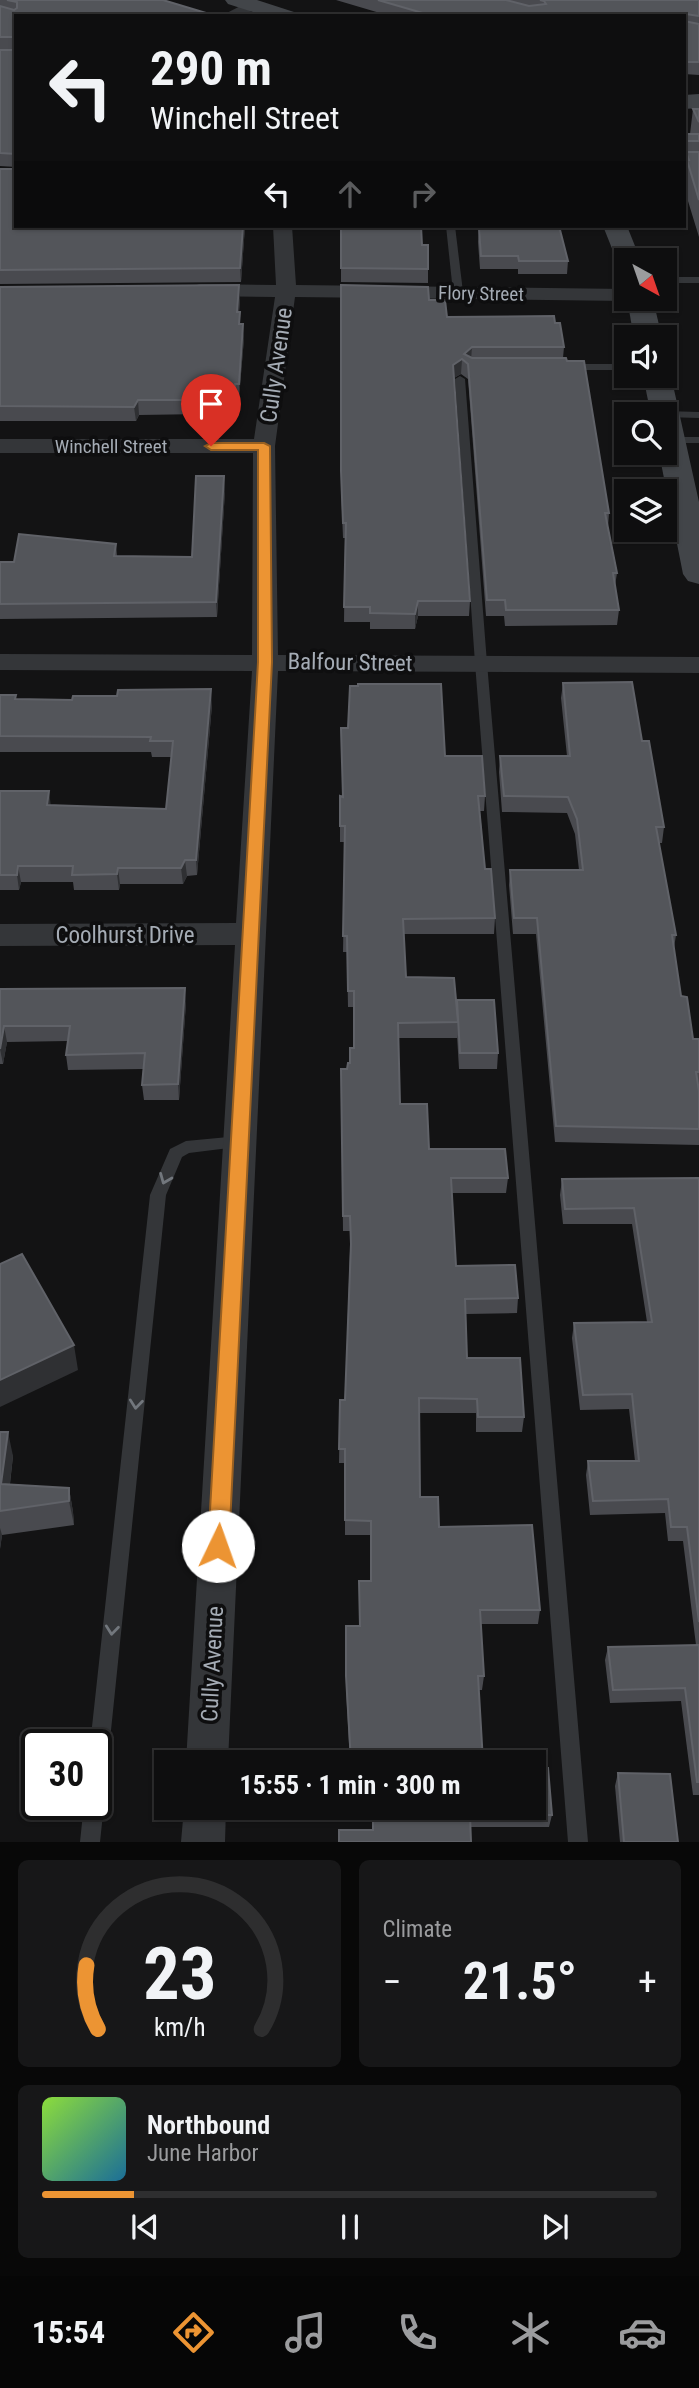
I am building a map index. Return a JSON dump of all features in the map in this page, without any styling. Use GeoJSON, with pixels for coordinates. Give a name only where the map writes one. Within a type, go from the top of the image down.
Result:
{"type":"FeatureCollection","features":[{"type":"Feature","properties":{"kind":"main road"},"geometry":{"type":"LineString","coordinates":[[243,2],[281,14]]}},
{"type":"Feature","properties":{"kind":"main road"},"geometry":{"type":"LineString","coordinates":[[616,228],[623,248]]}},
{"type":"Feature","properties":{"kind":"main road"},"geometry":{"type":"LineString","coordinates":[[662,388],[678,432],[691,499],[699,573]]}},
{"type":"Feature","properties":{"kind":"street","name":"Cully Avenue"},"geometry":{"type":"LineString","coordinates":[[208,1750],[265,662],[264,446],[286,290],[282,228]]}},
{"type":"Feature","properties":{"kind":"street","name":"Flory Street"},"geometry":{"type":"LineString","coordinates":[[177,290],[614,295]]}},
{"type":"Feature","properties":{"kind":"street","name":"Winchell Street"},"geometry":{"type":"LineString","coordinates":[[0,446],[264,446]]}},
{"type":"Feature","properties":{"kind":"street","name":"Balfour Street"},"geometry":{"type":"LineString","coordinates":[[0,662],[699,665]]}},
{"type":"Feature","properties":{"kind":"street","name":"Coolhurst Drive"},"geometry":{"type":"LineString","coordinates":[[0,935],[249,934]]}},
{"type":"Feature","properties":{"kind":"street"},"geometry":{"type":"LineString","coordinates":[[203,1842],[204,1820]]}},
{"type":"Feature","properties":{"kind":"lane"},"geometry":{"type":"LineString","coordinates":[[450,228],[458,292]]}},
{"type":"Feature","properties":{"kind":"lane"},"geometry":{"type":"LineString","coordinates":[[677,280],[699,280]]}},
{"type":"Feature","properties":{"kind":"lane"},"geometry":{"type":"LineString","coordinates":[[562,367],[614,368]]}},
{"type":"Feature","properties":{"kind":"lane"},"geometry":{"type":"LineString","coordinates":[[460,379],[578,1842]]}},
{"type":"Feature","properties":{"kind":"lane"},"geometry":{"type":"LineString","coordinates":[[678,432],[699,415]]}},
{"type":"Feature","properties":{"kind":"lane"},"geometry":{"type":"LineString","coordinates":[[101,1729],[158,1195],[176,1153],[186,1147],[239,1142]]}},
{"type":"Feature","properties":{"kind":"lane"},"geometry":{"type":"LineString","coordinates":[[90,1842],[92,1820]]}},
{"type":"Feature","properties":{"kind":"building"},"geometry":{"type":"Polygon","coordinates":[[[7,0],[163,0],[209,14],[14,14],[14,37],[0,37],[0,6],[14,10],[17,8],[17,2],[7,0]]]}},
{"type":"Feature","properties":{"kind":"building"},"geometry":{"type":"Polygon","coordinates":[[[378,0],[506,0],[529,6],[546,4],[540,0],[699,0],[699,16],[426,14],[378,0]]]}},
{"type":"Feature","properties":{"kind":"building"},"geometry":{"type":"Polygon","coordinates":[[[686,21],[699,24],[699,62],[686,62],[686,21]]]}},
{"type":"Feature","properties":{"kind":"building"},"geometry":{"type":"Polygon","coordinates":[[[0,50],[14,50],[14,154],[0,153],[0,50]]]}},
{"type":"Feature","properties":{"kind":"building"},"geometry":{"type":"Polygon","coordinates":[[[693,109],[699,109],[699,122],[693,109]]]}},
{"type":"Feature","properties":{"kind":"building"},"geometry":{"type":"Polygon","coordinates":[[[686,134],[699,134],[699,141],[687,141],[686,134]]]}},
{"type":"Feature","properties":{"kind":"building"},"geometry":{"type":"Polygon","coordinates":[[[686,152],[699,152],[699,200],[687,160],[686,152]]]}},
{"type":"Feature","properties":{"kind":"building"},"geometry":{"type":"Polygon","coordinates":[[[0,169],[14,169],[14,228],[243,228],[240,268],[0,270],[0,169]]]}},
{"type":"Feature","properties":{"kind":"building"},"geometry":{"type":"Polygon","coordinates":[[[341,228],[421,228],[422,245],[428,245],[428,269],[341,268],[341,228]]]}},
{"type":"Feature","properties":{"kind":"building"},"geometry":{"type":"Polygon","coordinates":[[[560,228],[568,261],[519,261],[518,256],[481,256],[479,229],[560,228]]]}},
{"type":"Feature","properties":{"kind":"building"},"geometry":{"type":"Polygon","coordinates":[[[239,285],[237,312],[240,312],[239,324],[243,324],[239,384],[235,384],[232,403],[204,403],[204,400],[138,400],[134,407],[0,406],[0,287],[239,285]]]}},
{"type":"Feature","properties":{"kind":"building"},"geometry":{"type":"Polygon","coordinates":[[[341,285],[428,287],[429,300],[445,300],[447,317],[554,316],[555,323],[560,323],[564,347],[472,347],[464,354],[472,358],[566,358],[567,361],[584,361],[609,513],[605,513],[617,573],[613,573],[619,610],[506,610],[505,600],[487,600],[468,364],[462,359],[453,365],[470,601],[418,601],[415,614],[370,613],[370,607],[344,607],[346,523],[343,523],[341,471],[341,285]]]}},
{"type":"Feature","properties":{"kind":"building"},"geometry":{"type":"Polygon","coordinates":[[[196,476],[224,476],[216,602],[0,604],[0,562],[14,562],[19,534],[116,544],[114,556],[192,557],[196,476]]]}},
{"type":"Feature","properties":{"kind":"building"},"geometry":{"type":"Polygon","coordinates":[[[632,682],[642,741],[649,741],[664,827],[656,827],[676,935],[672,935],[681,996],[687,997],[693,1039],[699,1039],[699,1072],[696,1072],[699,1129],[556,1126],[537,918],[514,918],[510,870],[583,870],[577,819],[568,797],[504,796],[500,756],[570,756],[563,683],[632,682]]]}},
{"type":"Feature","properties":{"kind":"building"},"geometry":{"type":"Polygon","coordinates":[[[441,684],[445,756],[482,756],[485,796],[478,796],[485,869],[491,869],[495,918],[403,919],[406,977],[454,978],[458,1022],[398,1023],[400,1104],[427,1104],[429,1149],[505,1149],[508,1178],[451,1178],[456,1266],[515,1265],[518,1298],[465,1299],[467,1358],[520,1358],[524,1417],[478,1417],[477,1399],[419,1398],[420,1497],[438,1497],[439,1527],[532,1525],[540,1610],[480,1610],[484,1676],[478,1676],[482,1750],[350,1750],[346,1626],[360,1626],[359,1581],[371,1581],[371,1521],[345,1520],[345,1449],[339,1449],[340,1400],[345,1400],[351,1244],[350,1216],[343,1216],[341,1069],[347,1069],[350,1063],[350,1048],[354,1048],[354,991],[348,991],[347,936],[343,936],[345,826],[340,826],[340,796],[343,797],[341,728],[348,728],[350,686],[441,684]]]}},
{"type":"Feature","properties":{"kind":"building"},"geometry":{"type":"Polygon","coordinates":[[[211,689],[196,860],[185,860],[181,868],[118,868],[117,874],[72,875],[73,866],[18,866],[17,875],[0,875],[0,791],[49,791],[47,805],[166,809],[173,741],[150,741],[151,737],[0,736],[0,695],[16,695],[15,699],[72,700],[73,696],[117,696],[118,690],[211,689]]]}},
{"type":"Feature","properties":{"kind":"building"},"geometry":{"type":"Polygon","coordinates":[[[185,988],[178,1084],[142,1085],[145,1053],[66,1055],[70,1026],[4,1026],[0,1049],[0,989],[185,988]]]}},
{"type":"Feature","properties":{"kind":"building"},"geometry":{"type":"Polygon","coordinates":[[[457,1000],[494,1000],[498,1053],[460,1053],[457,1000]]]}},
{"type":"Feature","properties":{"kind":"building"},"geometry":{"type":"Polygon","coordinates":[[[699,1178],[699,1622],[687,1527],[671,1527],[668,1499],[593,1501],[588,1461],[639,1461],[632,1394],[583,1395],[574,1323],[652,1322],[634,1208],[565,1209],[562,1179],[699,1178]]]}},
{"type":"Feature","properties":{"kind":"building"},"geometry":{"type":"Polygon","coordinates":[[[22,1254],[74,1345],[0,1380],[0,1264],[22,1254]]]}},
{"type":"Feature","properties":{"kind":"building"},"geometry":{"type":"Polygon","coordinates":[[[0,1432],[8,1432],[1,1484],[69,1488],[69,1501],[0,1511],[0,1432]]]}},
{"type":"Feature","properties":{"kind":"building"},"geometry":{"type":"Polygon","coordinates":[[[699,1645],[697,1782],[685,1688],[613,1690],[608,1647],[699,1645]]]}},
{"type":"Feature","properties":{"kind":"building"},"geometry":{"type":"Polygon","coordinates":[[[546,1768],[548,1768],[552,1815],[546,1815],[546,1768]]]}},
{"type":"Feature","properties":{"kind":"building"},"geometry":{"type":"Polygon","coordinates":[[[618,1773],[670,1774],[678,1842],[624,1842],[618,1773]]]}},
{"type":"Feature","properties":{"kind":"building"},"geometry":{"type":"Polygon","coordinates":[[[373,1820],[470,1820],[471,1842],[339,1842],[339,1830],[373,1830],[373,1820]]]}},
{"type":"Feature","properties":{"kind":"route"},"geometry":{"type":"LineString","coordinates":[[211,446],[264,446],[265,662],[218,1546]]}}]}
